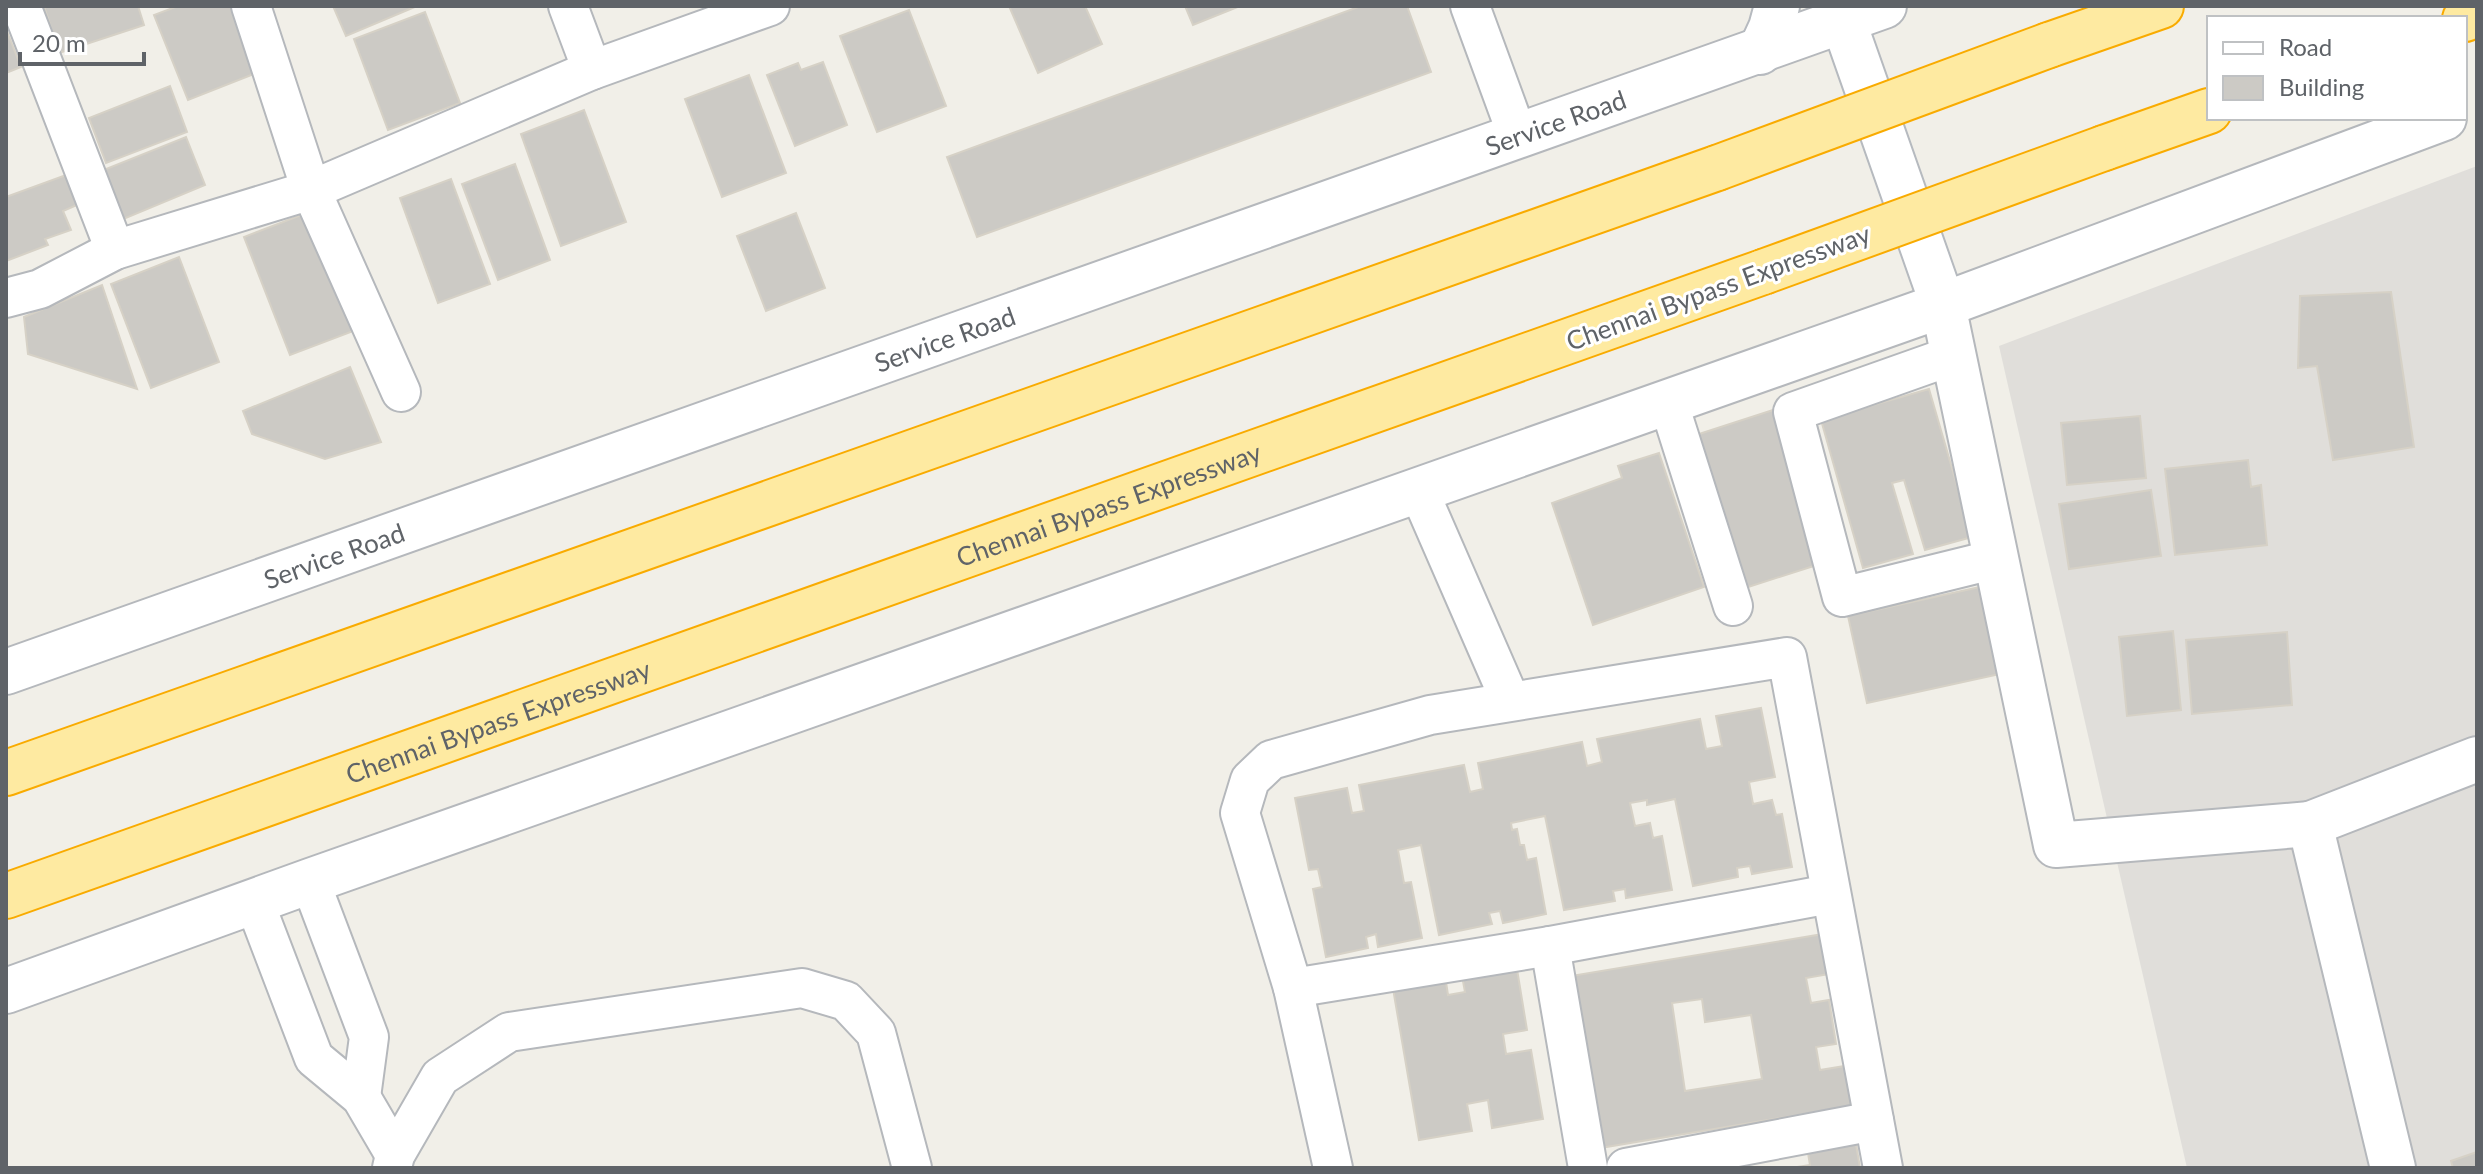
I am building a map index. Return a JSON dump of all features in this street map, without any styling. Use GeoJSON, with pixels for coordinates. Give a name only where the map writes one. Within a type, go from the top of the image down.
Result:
{"type":"FeatureCollection","features":[{"type":"Feature","properties":{"kind":"highway"},"geometry":{"type":"LineString","coordinates":[[6,773],[1717,168],[2161,6]]}},
{"type":"Feature","properties":{"kind":"highway","name":"Chennai Bypass Expressway"},"geometry":{"type":"LineString","coordinates":[[6,896],[2207,112]]}},
{"type":"Feature","properties":{"kind":"street"},"geometry":{"type":"LineString","coordinates":[[21,6],[115,250]]}},
{"type":"Feature","properties":{"kind":"street"},"geometry":{"type":"LineString","coordinates":[[251,6],[311,190],[401,392]]}},
{"type":"Feature","properties":{"kind":"street"},"geometry":{"type":"LineString","coordinates":[[568,6],[592,70]]}},
{"type":"Feature","properties":{"kind":"street"},"geometry":{"type":"LineString","coordinates":[[6,298],[40,289],[115,250],[311,190],[592,70],[770,6]]}},
{"type":"Feature","properties":{"kind":"street"},"geometry":{"type":"LineString","coordinates":[[1470,6],[1518,137]]}},
{"type":"Feature","properties":{"kind":"street"},"geometry":{"type":"LineString","coordinates":[[1760,52],[1777,6]]}},
{"type":"Feature","properties":{"kind":"street","name":"Service Road"},"geometry":{"type":"LineString","coordinates":[[6,672],[1760,52],[1841,14],[1884,6]]}},
{"type":"Feature","properties":{"kind":"street"},"geometry":{"type":"LineString","coordinates":[[1841,14],[1943,305],[2056,845],[2310,824],[2477,759]]}},
{"type":"Feature","properties":{"kind":"street"},"geometry":{"type":"LineString","coordinates":[[6,991],[1943,305],[2439,120]]}},
{"type":"Feature","properties":{"kind":"street"},"geometry":{"type":"LineString","coordinates":[[1954,355],[1793,412],[1842,597],[1996,559]]}},
{"type":"Feature","properties":{"kind":"street"},"geometry":{"type":"LineString","coordinates":[[1668,401],[1733,606]]}},
{"type":"Feature","properties":{"kind":"street"},"geometry":{"type":"LineString","coordinates":[[1418,489],[1510,700]]}},
{"type":"Feature","properties":{"kind":"street"},"geometry":{"type":"LineString","coordinates":[[1333,1168],[1293,988],[1240,813],[1250,780],[1271,760],[1430,715],[1787,657],[1883,1168]]}},
{"type":"Feature","properties":{"kind":"street"},"geometry":{"type":"LineString","coordinates":[[2310,824],[2393,1168]]}},
{"type":"Feature","properties":{"kind":"street"},"geometry":{"type":"LineString","coordinates":[[310,881],[369,1037],[361,1097]]}},
{"type":"Feature","properties":{"kind":"street"},"geometry":{"type":"LineString","coordinates":[[1293,988],[1550,946],[1830,894]]}},
{"type":"Feature","properties":{"kind":"street"},"geometry":{"type":"LineString","coordinates":[[254,901],[314,1058],[361,1097],[393,1161]]}},
{"type":"Feature","properties":{"kind":"street"},"geometry":{"type":"LineString","coordinates":[[1550,946],[1588,1168]]}},
{"type":"Feature","properties":{"kind":"street"},"geometry":{"type":"LineString","coordinates":[[393,1161],[440,1077],[509,1032],[802,988],[846,1001],[876,1033],[912,1168]]}},
{"type":"Feature","properties":{"kind":"street"},"geometry":{"type":"LineString","coordinates":[[1626,1168],[1874,1121]]}},
{"type":"Feature","properties":{"kind":"shaded area"},"geometry":{"type":"Polygon","coordinates":[[[2477,166],[2477,1168],[2187,1168],[1999,346],[2477,166]]]}},
{"type":"Feature","properties":{"kind":"building"},"geometry":{"type":"Polygon","coordinates":[[[44,6],[138,6],[144,25],[59,53],[44,6]]]}},
{"type":"Feature","properties":{"kind":"building"},"geometry":{"type":"Polygon","coordinates":[[[178,6],[232,6],[259,72],[188,100],[154,15],[178,6]]]}},
{"type":"Feature","properties":{"kind":"building"},"geometry":{"type":"Polygon","coordinates":[[[333,6],[417,6],[346,36],[333,6]]]}},
{"type":"Feature","properties":{"kind":"building"},"geometry":{"type":"Polygon","coordinates":[[[1009,6],[1085,6],[1102,44],[1038,73],[1009,6]]]}},
{"type":"Feature","properties":{"kind":"building"},"geometry":{"type":"Polygon","coordinates":[[[1185,6],[1240,6],[1193,25],[1185,6]]]}},
{"type":"Feature","properties":{"kind":"building"},"geometry":{"type":"Polygon","coordinates":[[[1361,6],[1407,6],[1431,72],[977,237],[947,157],[1361,6]]]}},
{"type":"Feature","properties":{"kind":"building"},"geometry":{"type":"Polygon","coordinates":[[[909,10],[946,106],[877,132],[840,36],[909,10]]]}},
{"type":"Feature","properties":{"kind":"building"},"geometry":{"type":"Polygon","coordinates":[[[425,12],[460,103],[388,130],[354,39],[425,12]]]}},
{"type":"Feature","properties":{"kind":"building"},"geometry":{"type":"Polygon","coordinates":[[[6,29],[21,67],[6,73],[6,29]]]}},
{"type":"Feature","properties":{"kind":"building"},"geometry":{"type":"Polygon","coordinates":[[[823,62],[847,125],[795,146],[767,75],[798,63],[801,70],[823,62]]]}},
{"type":"Feature","properties":{"kind":"building"},"geometry":{"type":"Polygon","coordinates":[[[749,75],[786,173],[722,197],[685,99],[749,75]]]}},
{"type":"Feature","properties":{"kind":"building"},"geometry":{"type":"Polygon","coordinates":[[[170,86],[187,132],[106,163],[89,118],[170,86]]]}},
{"type":"Feature","properties":{"kind":"building"},"geometry":{"type":"Polygon","coordinates":[[[584,110],[626,222],[561,246],[521,134],[584,110]]]}},
{"type":"Feature","properties":{"kind":"building"},"geometry":{"type":"Polygon","coordinates":[[[186,137],[205,185],[121,220],[101,171],[186,137]]]}},
{"type":"Feature","properties":{"kind":"building"},"geometry":{"type":"Polygon","coordinates":[[[515,164],[550,260],[498,280],[462,184],[515,164]]]}},
{"type":"Feature","properties":{"kind":"building"},"geometry":{"type":"Polygon","coordinates":[[[66,175],[77,205],[63,211],[71,230],[45,239],[48,245],[6,261],[6,197],[66,175]]]}},
{"type":"Feature","properties":{"kind":"building"},"geometry":{"type":"Polygon","coordinates":[[[451,179],[490,284],[438,303],[400,198],[451,179]]]}},
{"type":"Feature","properties":{"kind":"building"},"geometry":{"type":"Polygon","coordinates":[[[309,212],[356,330],[290,355],[244,237],[309,212]]]}},
{"type":"Feature","properties":{"kind":"building"},"geometry":{"type":"Polygon","coordinates":[[[796,213],[825,288],[766,311],[737,236],[796,213]]]}},
{"type":"Feature","properties":{"kind":"building"},"geometry":{"type":"Polygon","coordinates":[[[179,257],[219,362],[151,388],[111,284],[179,257]]]}},
{"type":"Feature","properties":{"kind":"building"},"geometry":{"type":"Polygon","coordinates":[[[102,285],[137,389],[28,354],[24,317],[102,285]]]}},
{"type":"Feature","properties":{"kind":"building"},"geometry":{"type":"Polygon","coordinates":[[[2391,292],[2414,447],[2333,460],[2317,366],[2298,368],[2300,296],[2391,292]]]}},
{"type":"Feature","properties":{"kind":"building"},"geometry":{"type":"Polygon","coordinates":[[[350,367],[381,442],[325,459],[252,434],[243,411],[350,367]]]}},
{"type":"Feature","properties":{"kind":"building"},"geometry":{"type":"Polygon","coordinates":[[[1929,389],[1972,537],[1925,550],[1904,480],[1892,483],[1913,554],[1863,568],[1821,420],[1929,389]]]}},
{"type":"Feature","properties":{"kind":"building"},"geometry":{"type":"Polygon","coordinates":[[[1776,409],[1826,562],[1739,590],[1690,437],[1776,409]]]}},
{"type":"Feature","properties":{"kind":"building"},"geometry":{"type":"Polygon","coordinates":[[[2140,416],[2146,478],[2067,485],[2061,423],[2140,416]]]}},
{"type":"Feature","properties":{"kind":"building"},"geometry":{"type":"Polygon","coordinates":[[[1659,453],[1704,587],[1593,625],[1552,503],[1622,478],[1618,466],[1659,453]]]}},
{"type":"Feature","properties":{"kind":"building"},"geometry":{"type":"Polygon","coordinates":[[[2248,460],[2251,487],[2261,485],[2267,545],[2175,555],[2165,469],[2248,460]]]}},
{"type":"Feature","properties":{"kind":"building"},"geometry":{"type":"Polygon","coordinates":[[[2151,490],[2161,556],[2069,569],[2059,504],[2151,490]]]}},
{"type":"Feature","properties":{"kind":"building"},"geometry":{"type":"Polygon","coordinates":[[[1989,585],[2009,672],[1867,703],[1848,616],[1989,585]]]}},
{"type":"Feature","properties":{"kind":"building"},"geometry":{"type":"Polygon","coordinates":[[[2173,631],[2181,710],[2127,716],[2119,637],[2173,631]]]}},
{"type":"Feature","properties":{"kind":"building"},"geometry":{"type":"Polygon","coordinates":[[[2287,632],[2292,705],[2192,714],[2186,640],[2287,632]]]}},
{"type":"Feature","properties":{"kind":"building"},"geometry":{"type":"Polygon","coordinates":[[[1761,708],[1775,777],[1749,782],[1753,804],[1772,800],[1776,815],[1782,814],[1792,867],[1752,874],[1750,866],[1737,868],[1738,877],[1693,886],[1675,799],[1647,805],[1647,800],[1630,803],[1635,826],[1650,823],[1653,838],[1662,836],[1672,890],[1626,898],[1625,889],[1613,891],[1615,901],[1564,910],[1545,816],[1511,823],[1512,830],[1517,829],[1520,845],[1524,845],[1527,860],[1536,858],[1546,914],[1503,923],[1500,911],[1489,913],[1492,924],[1439,935],[1421,845],[1398,850],[1404,883],[1411,882],[1422,938],[1378,947],[1376,934],[1366,937],[1368,948],[1326,957],[1313,889],[1322,887],[1318,869],[1309,870],[1295,798],[1347,788],[1352,813],[1364,811],[1359,785],[1464,765],[1470,792],[1483,789],[1478,763],[1582,742],[1587,766],[1602,762],[1597,739],[1700,719],[1706,749],[1722,746],[1716,716],[1761,708]]]}},
{"type":"Feature","properties":{"kind":"building"},"geometry":{"type":"Polygon","coordinates":[[[1829,933],[1835,973],[1806,978],[1811,1003],[1829,1000],[1836,1044],[1816,1047],[1820,1070],[1851,1065],[1858,1105],[1600,1148],[1571,976],[1829,933]],[[1702,999],[1672,1003],[1685,1091],[1762,1079],[1751,1015],[1705,1022],[1702,999]]]}},
{"type":"Feature","properties":{"kind":"building"},"geometry":{"type":"Polygon","coordinates":[[[1515,957],[1527,1030],[1503,1034],[1506,1054],[1531,1050],[1543,1119],[1492,1128],[1488,1100],[1467,1104],[1472,1131],[1419,1140],[1391,977],[1444,969],[1448,995],[1465,992],[1460,965],[1515,957]]]}},
{"type":"Feature","properties":{"kind":"building"},"geometry":{"type":"Polygon","coordinates":[[[1856,1144],[1860,1168],[1791,1168],[1810,1165],[1808,1153],[1856,1144]]]}},
{"type":"Feature","properties":{"kind":"building"},"geometry":{"type":"Polygon","coordinates":[[[2477,1152],[2477,1168],[2453,1168],[2451,1161],[2477,1152]]]}}]}
